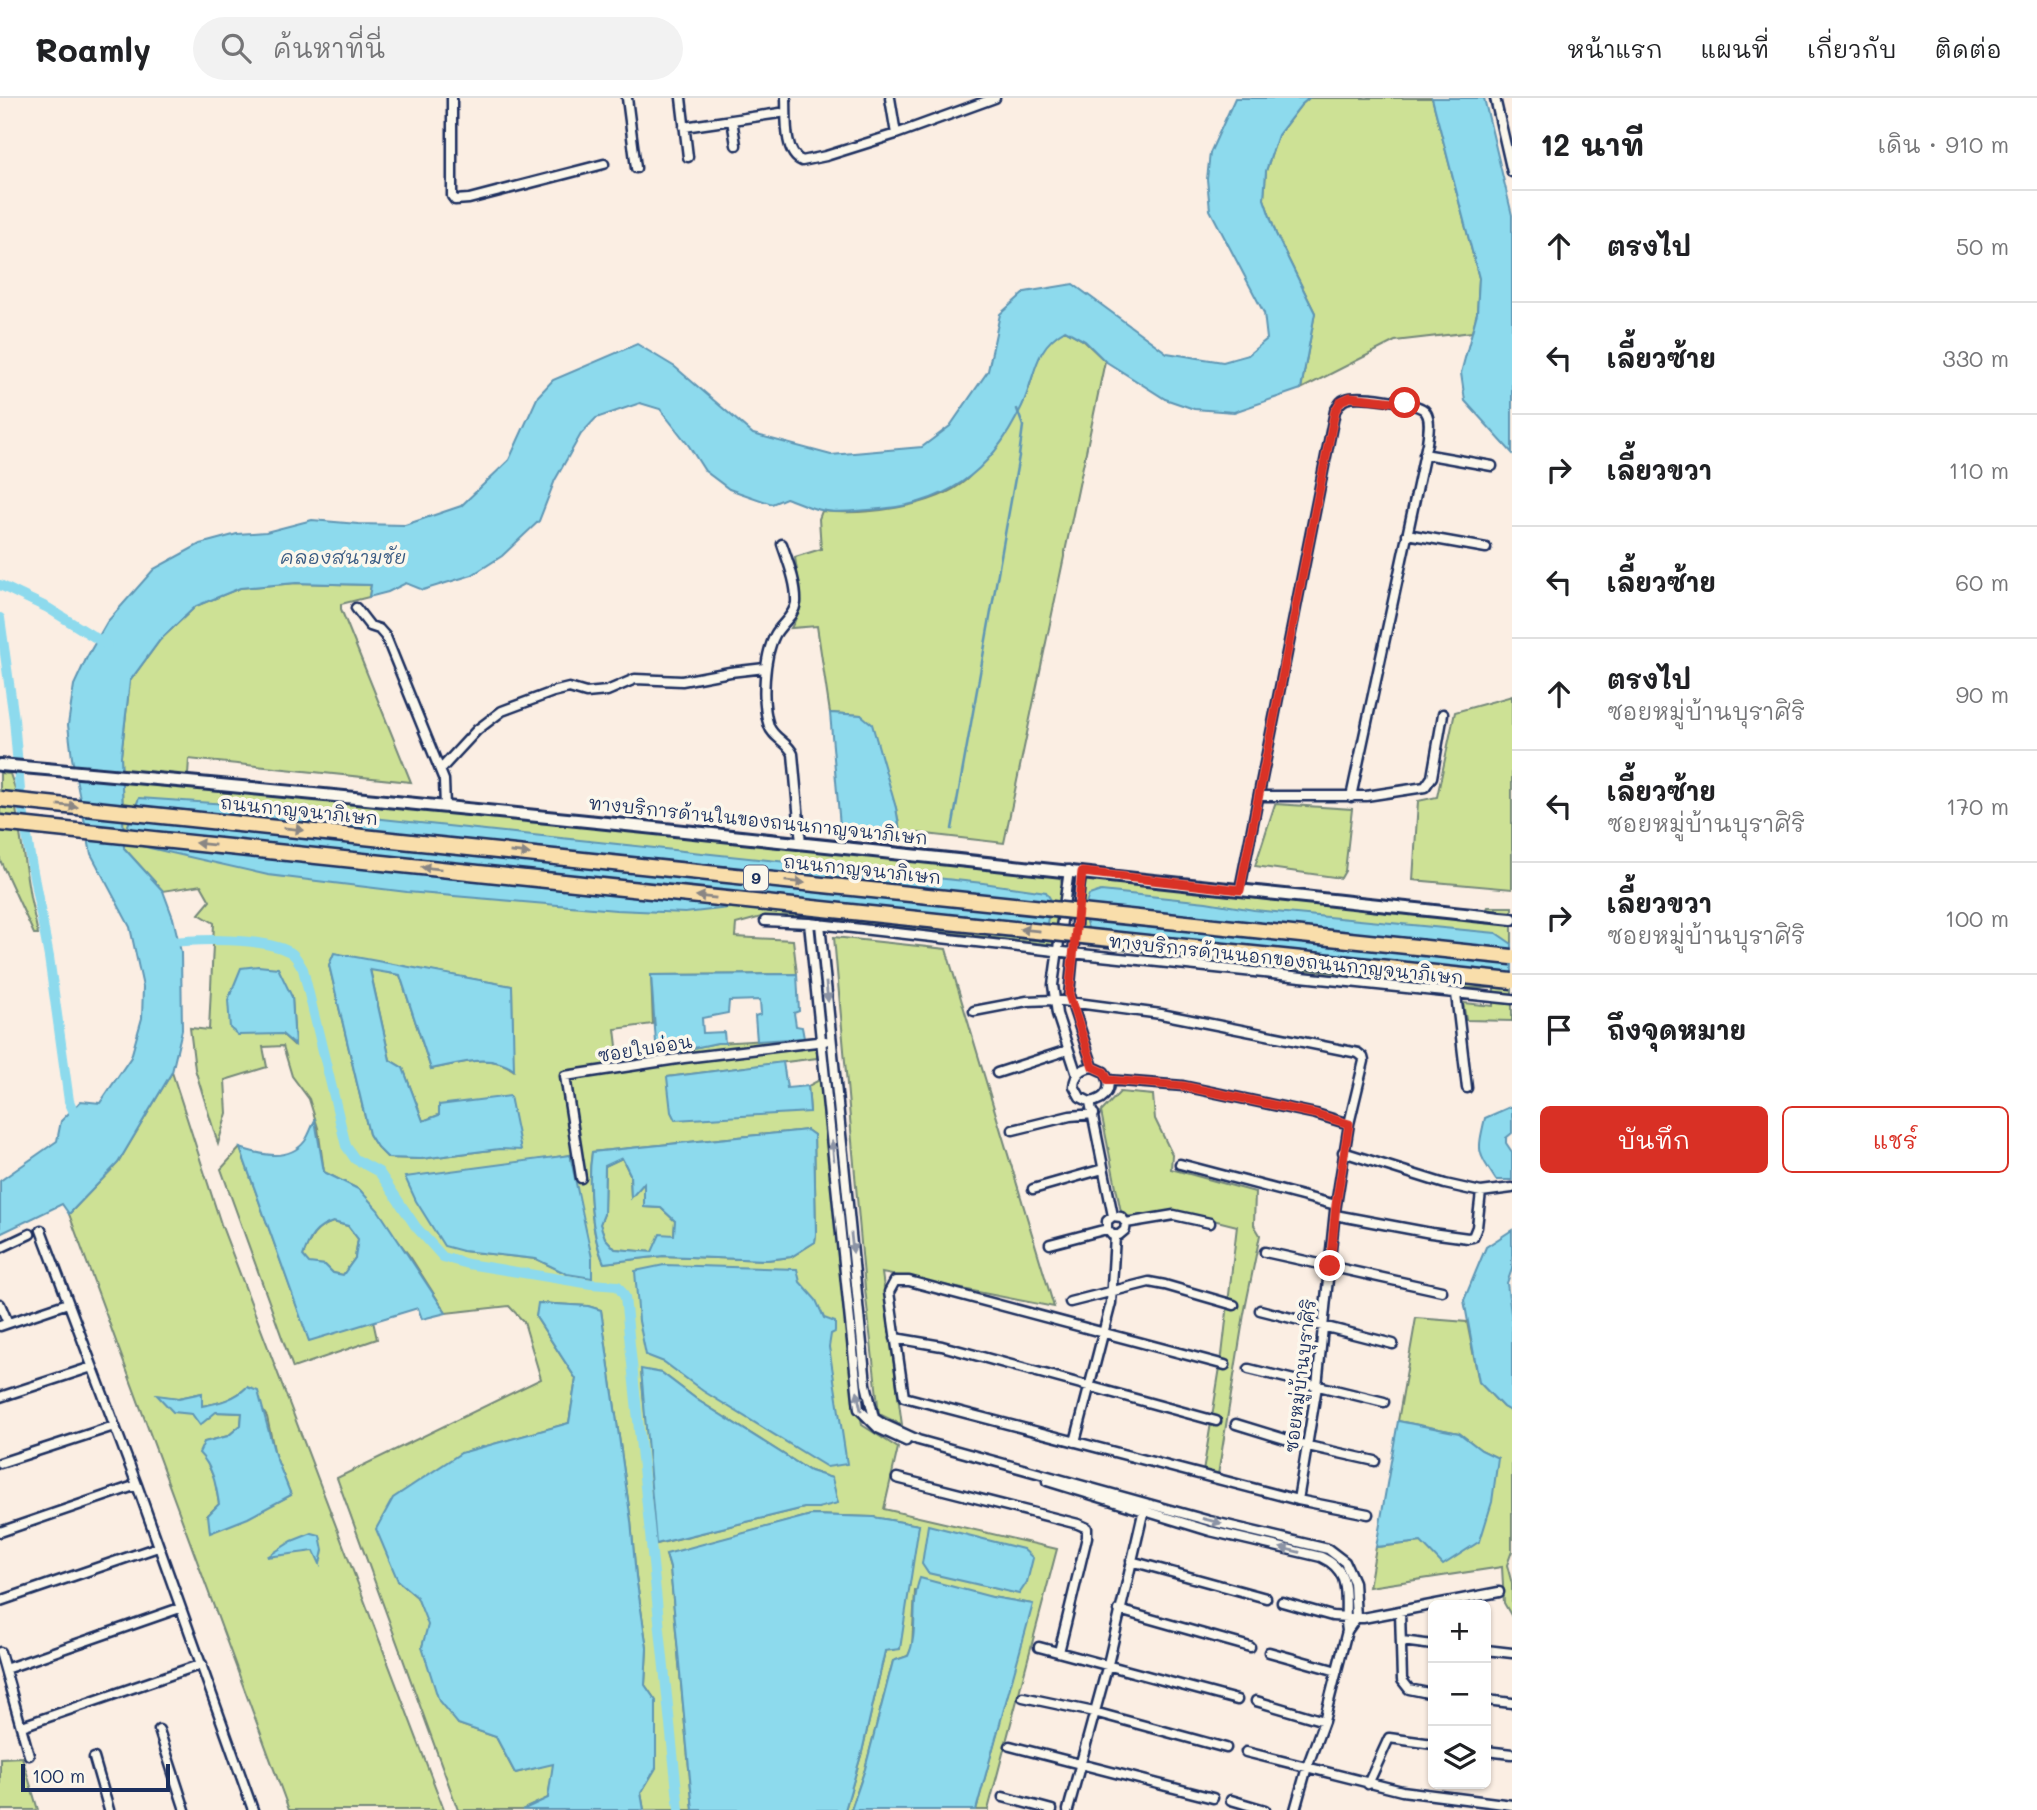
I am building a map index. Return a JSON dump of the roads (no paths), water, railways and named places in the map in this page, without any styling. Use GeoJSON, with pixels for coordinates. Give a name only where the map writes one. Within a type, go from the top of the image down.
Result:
{"type":"FeatureCollection","features":[{"type":"Feature","properties":{"kind":"highway","name":"ถนนกาญจนาภิเษก"},"geometry":{"type":"LineString","coordinates":[[0,799],[1512,957]]}},
{"type":"Feature","properties":{"kind":"highway","name":"9"},"geometry":{"type":"LineString","coordinates":[[0,823],[1512,981]]}},
{"type":"Feature","properties":{"kind":"main road","name":"ทางบริการด้านในของถนนกาญจนาภิเษก"},"geometry":{"type":"LineString","coordinates":[[0,765],[1069,870],[1512,919]]}},
{"type":"Feature","properties":{"kind":"street"},"geometry":{"type":"LineString","coordinates":[[452,98],[452,196],[456,200],[469,199],[604,164]]}},
{"type":"Feature","properties":{"kind":"street"},"geometry":{"type":"LineString","coordinates":[[626,98],[636,168]]}},
{"type":"Feature","properties":{"kind":"street"},"geometry":{"type":"LineString","coordinates":[[681,98],[688,157]]}},
{"type":"Feature","properties":{"kind":"street"},"geometry":{"type":"LineString","coordinates":[[786,98],[790,145],[798,160],[825,156],[895,134],[995,98]]}},
{"type":"Feature","properties":{"kind":"street"},"geometry":{"type":"LineString","coordinates":[[890,98],[895,134]]}},
{"type":"Feature","properties":{"kind":"street"},"geometry":{"type":"LineString","coordinates":[[1495,98],[1512,172]]}},
{"type":"Feature","properties":{"kind":"street"},"geometry":{"type":"LineString","coordinates":[[684,127],[780,113]]}},
{"type":"Feature","properties":{"kind":"street"},"geometry":{"type":"LineString","coordinates":[[732,120],[736,145]]}},
{"type":"Feature","properties":{"kind":"street"},"geometry":{"type":"LineString","coordinates":[[1240,890],[1335,411],[1341,401],[1350,397],[1415,406],[1424,410],[1428,417],[1424,454],[1350,797]]}},
{"type":"Feature","properties":{"kind":"street"},"geometry":{"type":"LineString","coordinates":[[1424,454],[1492,466]]}},
{"type":"Feature","properties":{"kind":"street"},"geometry":{"type":"LineString","coordinates":[[1407,534],[1486,548]]}},
{"type":"Feature","properties":{"kind":"street"},"geometry":{"type":"LineString","coordinates":[[782,544],[796,602],[793,611],[776,634],[765,668],[769,727],[790,746],[795,761],[801,843]]}},
{"type":"Feature","properties":{"kind":"street"},"geometry":{"type":"LineString","coordinates":[[356,608],[367,623],[386,637],[440,770],[445,785],[445,807]]}},
{"type":"Feature","properties":{"kind":"street"},"geometry":{"type":"LineString","coordinates":[[440,770],[477,730],[502,711],[553,692],[569,688],[586,693],[607,691],[635,679],[682,681],[765,668]]}},
{"type":"Feature","properties":{"kind":"street"},"geometry":{"type":"LineString","coordinates":[[1259,796],[1350,797],[1425,787],[1432,777],[1443,713]]}},
{"type":"Feature","properties":{"kind":"street"},"geometry":{"type":"LineString","coordinates":[[1069,870],[1053,985],[1054,1000],[1077,1074],[1074,1086],[1076,1092],[1090,1102],[1106,1094],[1108,1080],[1104,1072],[1093,1067],[1077,1074]]}},
{"type":"Feature","properties":{"kind":"street"},"geometry":{"type":"LineString","coordinates":[[1082,872],[1072,953],[1070,1003],[1093,1067]]}},
{"type":"Feature","properties":{"kind":"street","name":"ทางบริการด้านนอกของถนนกาญจนาภิเษก"},"geometry":{"type":"LineString","coordinates":[[765,921],[809,923],[1512,999]]}},
{"type":"Feature","properties":{"kind":"street"},"geometry":{"type":"LineString","coordinates":[[809,923],[858,1398],[862,1414],[878,1428],[904,1440],[1322,1553],[1345,1562],[1351,1572],[1355,1589],[1356,1618],[1347,1631],[1324,1721],[1295,1810]]}},
{"type":"Feature","properties":{"kind":"street"},"geometry":{"type":"LineString","coordinates":[[820,925],[866,1384],[874,1418],[918,1440],[1145,1507]]}},
{"type":"Feature","properties":{"kind":"street"},"geometry":{"type":"LineString","coordinates":[[1456,994],[1467,1088]]}},
{"type":"Feature","properties":{"kind":"street"},"geometry":{"type":"LineString","coordinates":[[974,1012],[1027,1001],[1054,1000],[1070,1003]]}},
{"type":"Feature","properties":{"kind":"street","name":"ซอยหมู่บ้านบุราศิริ"},"geometry":{"type":"LineString","coordinates":[[1070,1003],[1161,1014],[1358,1053],[1363,1057],[1343,1152],[1317,1386],[1298,1500]]}},
{"type":"Feature","properties":{"kind":"street","name":"ซอยใบอ่อน"},"geometry":{"type":"LineString","coordinates":[[581,1178],[565,1076],[832,1040]]}},
{"type":"Feature","properties":{"kind":"street"},"geometry":{"type":"LineString","coordinates":[[998,1073],[1068,1050]]}},
{"type":"Feature","properties":{"kind":"street"},"geometry":{"type":"LineString","coordinates":[[1108,1080],[1183,1086],[1316,1114],[1349,1124]]}},
{"type":"Feature","properties":{"kind":"street"},"geometry":{"type":"LineString","coordinates":[[1090,1102],[1113,1216]]}},
{"type":"Feature","properties":{"kind":"street"},"geometry":{"type":"LineString","coordinates":[[1013,1130],[1070,1116],[1094,1114]]}},
{"type":"Feature","properties":{"kind":"street"},"geometry":{"type":"LineString","coordinates":[[1343,1152],[1481,1192],[1512,1188]]}},
{"type":"Feature","properties":{"kind":"street"},"geometry":{"type":"LineString","coordinates":[[1180,1164],[1336,1205]]}},
{"type":"Feature","properties":{"kind":"street"},"geometry":{"type":"LineString","coordinates":[[1033,1189],[1103,1169]]}},
{"type":"Feature","properties":{"kind":"street"},"geometry":{"type":"LineString","coordinates":[[835,1172],[845,1171]]}},
{"type":"Feature","properties":{"kind":"street"},"geometry":{"type":"LineString","coordinates":[[1335,1215],[1468,1238],[1473,1237],[1478,1227],[1481,1192]]}},
{"type":"Feature","properties":{"kind":"street"},"geometry":{"type":"LineString","coordinates":[[1126,1223],[1174,1215],[1209,1223]]}},
{"type":"Feature","properties":{"kind":"street"},"geometry":{"type":"LineString","coordinates":[[1113,1216],[1121,1217],[1126,1223],[1125,1230],[1115,1236],[1107,1229],[1107,1221],[1113,1216]]}},
{"type":"Feature","properties":{"kind":"street"},"geometry":{"type":"LineString","coordinates":[[1050,1244],[1107,1229]]}},
{"type":"Feature","properties":{"kind":"street"},"geometry":{"type":"LineString","coordinates":[[41,1230],[137,1485],[253,1810]]}},
{"type":"Feature","properties":{"kind":"street"},"geometry":{"type":"LineString","coordinates":[[0,1248],[30,1234]]}},
{"type":"Feature","properties":{"kind":"street"},"geometry":{"type":"LineString","coordinates":[[1075,1442],[1112,1291],[1115,1236]]}},
{"type":"Feature","properties":{"kind":"street"},"geometry":{"type":"LineString","coordinates":[[1265,1252],[1442,1292]]}},
{"type":"Feature","properties":{"kind":"street"},"geometry":{"type":"LineString","coordinates":[[1225,1366],[900,1280],[890,1286],[904,1397],[1298,1500],[1368,1514]]}},
{"type":"Feature","properties":{"kind":"street"},"geometry":{"type":"LineString","coordinates":[[1070,1302],[1149,1282],[1234,1305]]}},
{"type":"Feature","properties":{"kind":"street"},"geometry":{"type":"LineString","coordinates":[[0,1304],[4,1325],[68,1303]]}},
{"type":"Feature","properties":{"kind":"street"},"geometry":{"type":"LineString","coordinates":[[1260,1310],[1393,1344]]}},
{"type":"Feature","properties":{"kind":"street"},"geometry":{"type":"LineString","coordinates":[[895,1338],[942,1346],[1216,1421]]}},
{"type":"Feature","properties":{"kind":"street"},"geometry":{"type":"LineString","coordinates":[[0,1397],[93,1367]]}},
{"type":"Feature","properties":{"kind":"street"},"geometry":{"type":"LineString","coordinates":[[1249,1369],[1384,1402]]}},
{"type":"Feature","properties":{"kind":"street"},"geometry":{"type":"LineString","coordinates":[[1236,1424],[1308,1446],[1375,1461]]}},
{"type":"Feature","properties":{"kind":"street"},"geometry":{"type":"LineString","coordinates":[[0,1463],[114,1426]]}},
{"type":"Feature","properties":{"kind":"street"},"geometry":{"type":"LineString","coordinates":[[897,1478],[1087,1528],[1059,1652]]}},
{"type":"Feature","properties":{"kind":"street"},"geometry":{"type":"LineString","coordinates":[[0,1532],[137,1485]]}},
{"type":"Feature","properties":{"kind":"street"},"geometry":{"type":"LineString","coordinates":[[1068,1810],[1108,1664],[1145,1507]]}},
{"type":"Feature","properties":{"kind":"street"},"geometry":{"type":"LineString","coordinates":[[0,1601],[158,1547]]}},
{"type":"Feature","properties":{"kind":"street"},"geometry":{"type":"LineString","coordinates":[[1322,1553],[1343,1577],[1347,1631]]}},
{"type":"Feature","properties":{"kind":"street"},"geometry":{"type":"LineString","coordinates":[[1131,1561],[1266,1598]]}},
{"type":"Feature","properties":{"kind":"street"},"geometry":{"type":"LineString","coordinates":[[1282,1602],[1345,1618],[1356,1618],[1400,1612],[1499,1591]]}},
{"type":"Feature","properties":{"kind":"street"},"geometry":{"type":"LineString","coordinates":[[5,1669],[180,1608]]}},
{"type":"Feature","properties":{"kind":"street"},"geometry":{"type":"LineString","coordinates":[[1119,1610],[1250,1647]]}},
{"type":"Feature","properties":{"kind":"street"},"geometry":{"type":"LineString","coordinates":[[1400,1612],[1402,1680],[1405,1686],[1428,1693]]}},
{"type":"Feature","properties":{"kind":"street"},"geometry":{"type":"LineString","coordinates":[[1402,1641],[1428,1644]]}},
{"type":"Feature","properties":{"kind":"street"},"geometry":{"type":"LineString","coordinates":[[1039,1647],[1237,1700]]}},
{"type":"Feature","properties":{"kind":"street"},"geometry":{"type":"LineString","coordinates":[[1491,1651],[1512,1653]]}},
{"type":"Feature","properties":{"kind":"street"},"geometry":{"type":"LineString","coordinates":[[0,1652],[29,1755]]}},
{"type":"Feature","properties":{"kind":"street"},"geometry":{"type":"LineString","coordinates":[[1269,1653],[1336,1671]]}},
{"type":"Feature","properties":{"kind":"street"},"geometry":{"type":"LineString","coordinates":[[22,1726],[202,1664]]}},
{"type":"Feature","properties":{"kind":"street"},"geometry":{"type":"LineString","coordinates":[[1023,1697],[1094,1712],[1226,1748]]}},
{"type":"Feature","properties":{"kind":"street"},"geometry":{"type":"LineString","coordinates":[[1256,1701],[1324,1721]]}},
{"type":"Feature","properties":{"kind":"street"},"geometry":{"type":"LineString","coordinates":[[1491,1701],[1512,1703]]}},
{"type":"Feature","properties":{"kind":"street"},"geometry":{"type":"LineString","coordinates":[[159,1730],[185,1810]]}},
{"type":"Feature","properties":{"kind":"street"},"geometry":{"type":"LineString","coordinates":[[1368,1784],[1388,1738],[1428,1743]]}},
{"type":"Feature","properties":{"kind":"street"},"geometry":{"type":"LineString","coordinates":[[1010,1746],[1213,1798]]}},
{"type":"Feature","properties":{"kind":"street"},"geometry":{"type":"LineString","coordinates":[[1246,1752],[1402,1791],[1479,1805],[1512,1805]]}},
{"type":"Feature","properties":{"kind":"street"},"geometry":{"type":"LineString","coordinates":[[1491,1752],[1512,1754]]}},
{"type":"Feature","properties":{"kind":"street"},"geometry":{"type":"LineString","coordinates":[[94,1758],[109,1810]]}},
{"type":"Feature","properties":{"kind":"street"},"geometry":{"type":"LineString","coordinates":[[1003,1797],[1052,1810]]}},
{"type":"Feature","properties":{"kind":"street"},"geometry":{"type":"LineString","coordinates":[[1231,1800],[1265,1810]]}},
{"type":"Feature","properties":{"kind":"water","name":"คลองสนามชัย"},"geometry":{"type":"Polygon","coordinates":[[[1235,98],[1309,98],[1278,135],[1266,171],[1264,199],[1276,234],[1315,313],[1301,389],[1234,412],[1194,409],[1165,399],[1105,361],[1085,341],[1065,330],[1047,345],[1041,354],[1022,406],[995,451],[962,482],[942,494],[920,502],[839,512],[817,509],[786,498],[772,504],[729,489],[705,471],[660,409],[640,403],[596,418],[581,434],[555,480],[539,521],[502,556],[472,575],[423,590],[406,583],[369,597],[371,585],[296,583],[240,588],[196,606],[160,640],[130,681],[121,756],[124,848],[163,891],[181,952],[182,1030],[172,1072],[118,1163],[69,1214],[62,1204],[0,1234],[0,1181],[57,1141],[61,1121],[81,1101],[100,1103],[131,1057],[142,1018],[143,987],[130,927],[91,854],[68,725],[74,685],[87,657],[107,622],[154,569],[200,544],[237,534],[266,532],[312,520],[405,525],[461,506],[509,460],[538,396],[553,380],[637,344],[675,367],[753,434],[831,455],[922,447],[950,426],[988,371],[1000,314],[1025,292],[1073,284],[1167,353],[1223,362],[1248,355],[1267,339],[1264,313],[1210,210],[1207,179],[1210,153],[1235,98]]]}},
{"type":"Feature","properties":{"kind":"water"},"geometry":{"type":"Polygon","coordinates":[[[1432,98],[1484,98],[1512,215],[1512,453],[1465,401],[1461,373],[1477,313],[1479,278],[1432,98]]]}},
{"type":"Feature","properties":{"kind":"water"},"geometry":{"type":"Polygon","coordinates":[[[830,713],[861,715],[872,724],[900,831],[840,826],[830,713]]]}},
{"type":"Feature","properties":{"kind":"water"},"geometry":{"type":"Polygon","coordinates":[[[139,798],[270,807],[983,883],[1046,892],[1051,900],[1044,941],[746,906],[685,913],[616,910],[407,892],[268,875],[132,844],[128,825],[139,798]]]}},
{"type":"Feature","properties":{"kind":"water"},"geometry":{"type":"Polygon","coordinates":[[[1101,891],[1254,910],[1496,933],[1512,944],[1512,973],[1507,989],[1490,983],[1238,960],[1096,943],[1087,925],[1085,908],[1089,895],[1101,891]]]}},
{"type":"Feature","properties":{"kind":"water"},"geometry":{"type":"Polygon","coordinates":[[[334,953],[512,986],[514,1070],[484,1060],[431,1069],[400,975],[370,970],[390,1060],[403,1068],[423,1121],[439,1115],[439,1105],[510,1096],[521,1150],[499,1149],[421,1159],[388,1158],[377,1147],[369,1134],[329,965],[334,953]]]}},
{"type":"Feature","properties":{"kind":"water"},"geometry":{"type":"Polygon","coordinates":[[[241,968],[278,968],[292,997],[295,1045],[282,1034],[238,1035],[230,1028],[228,1000],[241,968]]]}},
{"type":"Feature","properties":{"kind":"water"},"geometry":{"type":"Polygon","coordinates":[[[797,974],[799,1011],[794,1013],[796,1026],[802,1027],[804,1038],[757,1041],[755,1016],[761,1014],[760,1000],[729,1001],[728,1013],[702,1018],[703,1033],[724,1032],[725,1043],[657,1056],[651,975],[797,974]]]}},
{"type":"Feature","properties":{"kind":"water"},"geometry":{"type":"Polygon","coordinates":[[[783,1062],[787,1088],[808,1086],[810,1112],[675,1120],[671,1112],[667,1077],[783,1062]]]}},
{"type":"Feature","properties":{"kind":"water"},"geometry":{"type":"Polygon","coordinates":[[[1512,1106],[1512,1133],[1506,1138],[1506,1143],[1512,1152],[1512,1180],[1496,1180],[1480,1151],[1482,1130],[1485,1118],[1512,1106]]]}},
{"type":"Feature","properties":{"kind":"water"},"geometry":{"type":"Polygon","coordinates":[[[315,1120],[324,1172],[360,1190],[378,1210],[446,1313],[422,1319],[418,1308],[309,1341],[240,1148],[274,1155],[291,1152],[305,1141],[315,1120]],[[333,1222],[321,1227],[310,1239],[303,1256],[309,1263],[325,1265],[333,1273],[343,1275],[355,1258],[358,1239],[348,1226],[333,1222]]]}},
{"type":"Feature","properties":{"kind":"water"},"geometry":{"type":"Polygon","coordinates":[[[807,1130],[814,1135],[815,1242],[791,1257],[767,1260],[663,1256],[604,1263],[591,1208],[592,1152],[807,1130]],[[622,1158],[605,1166],[604,1214],[600,1224],[605,1238],[615,1249],[652,1252],[660,1234],[674,1235],[675,1221],[661,1208],[644,1207],[644,1183],[631,1198],[630,1174],[622,1158]]]}},
{"type":"Feature","properties":{"kind":"water"},"geometry":{"type":"Polygon","coordinates":[[[570,1155],[592,1258],[592,1278],[567,1274],[536,1259],[463,1251],[444,1246],[416,1201],[405,1177],[570,1155]]]}},
{"type":"Feature","properties":{"kind":"water"},"geometry":{"type":"Polygon","coordinates":[[[1512,1230],[1512,1269],[1507,1283],[1512,1321],[1512,1412],[1503,1407],[1479,1382],[1464,1300],[1486,1247],[1512,1230]]]}},
{"type":"Feature","properties":{"kind":"water"},"geometry":{"type":"Polygon","coordinates":[[[664,1265],[797,1269],[800,1282],[816,1300],[824,1318],[835,1322],[835,1332],[831,1334],[829,1347],[847,1464],[827,1467],[703,1391],[664,1362],[646,1355],[639,1321],[635,1271],[664,1265]]]}},
{"type":"Feature","properties":{"kind":"water"},"geometry":{"type":"Polygon","coordinates":[[[538,1303],[588,1306],[601,1310],[647,1648],[645,1685],[656,1701],[656,1768],[641,1793],[644,1810],[522,1810],[548,1798],[553,1764],[515,1773],[496,1737],[458,1724],[439,1701],[422,1647],[428,1625],[417,1597],[398,1581],[376,1529],[393,1498],[461,1453],[569,1423],[576,1379],[536,1317],[538,1303]]]}},
{"type":"Feature","properties":{"kind":"water"},"geometry":{"type":"Polygon","coordinates":[[[641,1369],[662,1373],[699,1401],[810,1471],[832,1478],[838,1503],[804,1508],[656,1544],[641,1369]]]}},
{"type":"Feature","properties":{"kind":"water"},"geometry":{"type":"Polygon","coordinates":[[[247,1387],[258,1391],[275,1455],[291,1495],[248,1518],[210,1533],[208,1515],[219,1504],[211,1470],[199,1453],[204,1442],[228,1436],[241,1425],[242,1413],[216,1412],[200,1425],[192,1414],[173,1412],[157,1395],[179,1398],[202,1393],[202,1406],[226,1400],[247,1387]]]}},
{"type":"Feature","properties":{"kind":"water"},"geometry":{"type":"Polygon","coordinates":[[[1398,1421],[1459,1433],[1481,1450],[1498,1458],[1492,1502],[1480,1541],[1443,1565],[1421,1542],[1376,1547],[1398,1421]]]}},
{"type":"Feature","properties":{"kind":"water"},"geometry":{"type":"Polygon","coordinates":[[[811,1515],[873,1517],[919,1525],[900,1649],[885,1651],[862,1752],[845,1810],[693,1810],[670,1568],[666,1554],[811,1515]]]}},
{"type":"Feature","properties":{"kind":"water"},"geometry":{"type":"Polygon","coordinates":[[[928,1525],[1023,1549],[1033,1558],[1027,1582],[1019,1594],[928,1573],[922,1564],[928,1525]]]}},
{"type":"Feature","properties":{"kind":"water"},"geometry":{"type":"Polygon","coordinates":[[[312,1533],[320,1535],[323,1550],[320,1564],[314,1551],[267,1557],[292,1541],[312,1533]]]}},
{"type":"Feature","properties":{"kind":"water"},"geometry":{"type":"Polygon","coordinates":[[[920,1578],[992,1597],[1033,1604],[976,1810],[851,1810],[865,1769],[893,1661],[908,1656],[911,1647],[915,1598],[920,1578]]]}},
{"type":"Feature","properties":{"kind":"waterway"},"geometry":{"type":"LineString","coordinates":[[952,829],[1019,456],[1023,426],[1017,409]]}},
{"type":"Feature","properties":{"kind":"waterway"},"geometry":{"type":"LineString","coordinates":[[0,585],[48,608],[107,645]]}},
{"type":"Feature","properties":{"kind":"waterway"},"geometry":{"type":"LineString","coordinates":[[0,618],[30,856],[49,957],[69,1101],[78,1122]]}},
{"type":"Feature","properties":{"kind":"waterway"},"geometry":{"type":"LineString","coordinates":[[166,943],[211,940],[247,942],[278,947],[294,955],[303,969],[346,1146],[355,1159],[379,1172],[416,1227],[443,1257],[468,1264],[618,1286],[625,1297],[679,1810]]}}]}
